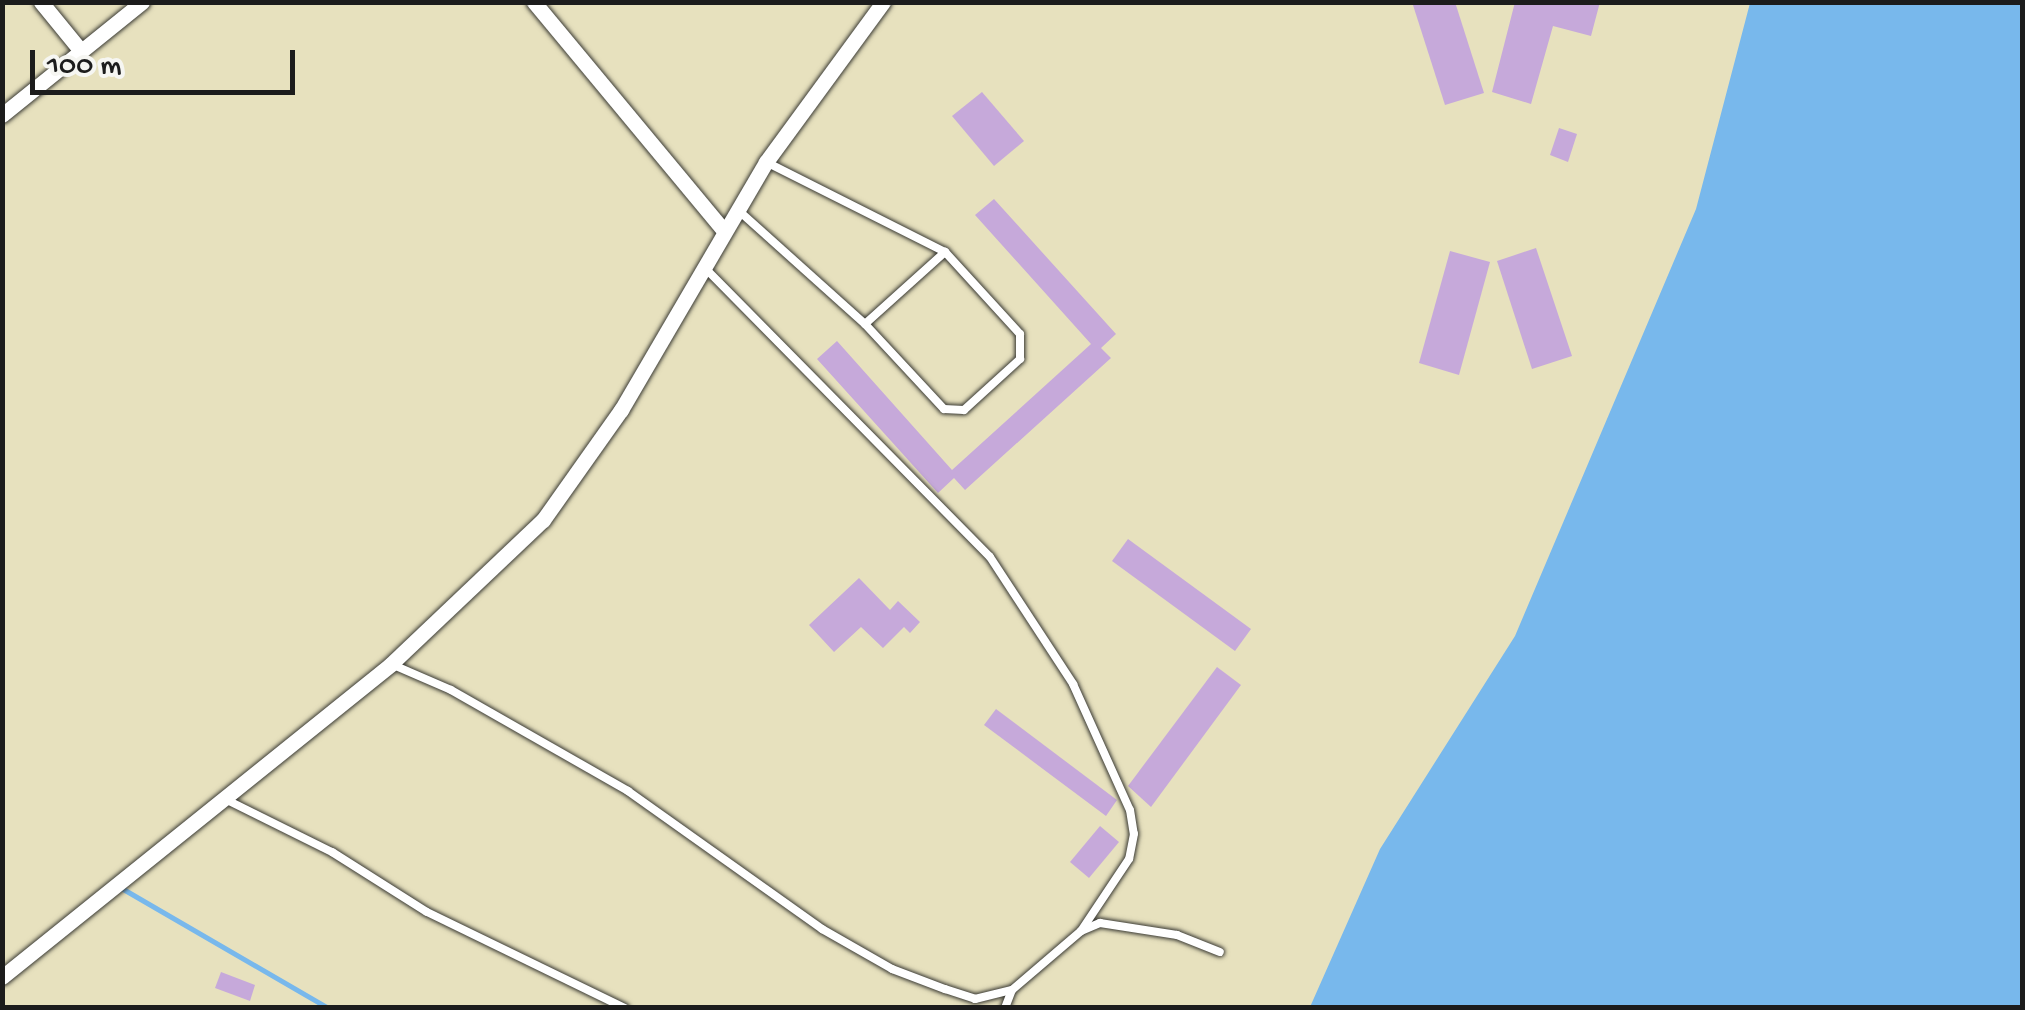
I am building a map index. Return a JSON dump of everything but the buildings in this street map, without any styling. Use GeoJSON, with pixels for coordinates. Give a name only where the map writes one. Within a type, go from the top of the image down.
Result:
{"type":"FeatureCollection","features":[{"type":"Feature","properties":{"kind":"street"},"geometry":{"type":"LineString","coordinates":[[40,2],[82,51]]}},
{"type":"Feature","properties":{"kind":"street"},"geometry":{"type":"LineString","coordinates":[[2,115],[142,2]]}},
{"type":"Feature","properties":{"kind":"street"},"geometry":{"type":"LineString","coordinates":[[534,2],[723,230]]}},
{"type":"Feature","properties":{"kind":"street"},"geometry":{"type":"LineString","coordinates":[[2,977],[391,664],[542,520],[621,410],[702,264],[739,211],[766,162],[883,2]]}},
{"type":"Feature","properties":{"kind":"lane"},"geometry":{"type":"LineString","coordinates":[[739,211],[865,324],[938,404],[964,410],[1020,359],[1024,346],[946,252],[766,162]]}},
{"type":"Feature","properties":{"kind":"lane"},"geometry":{"type":"LineString","coordinates":[[865,324],[946,252]]}},
{"type":"Feature","properties":{"kind":"lane"},"geometry":{"type":"LineString","coordinates":[[391,664],[451,690],[628,792],[822,929],[892,969],[975,999],[1012,990],[1081,930],[1129,859],[1134,834],[1130,810],[1073,684],[990,558],[702,264]]}},
{"type":"Feature","properties":{"kind":"lane"},"geometry":{"type":"LineString","coordinates":[[223,798],[332,852],[427,912],[626,1008]]}},
{"type":"Feature","properties":{"kind":"lane"},"geometry":{"type":"LineString","coordinates":[[1081,930],[1112,923],[1177,935],[1220,952]]}},
{"type":"Feature","properties":{"kind":"lane"},"geometry":{"type":"LineString","coordinates":[[1005,1008],[1012,990]]}},
{"type":"Feature","properties":{"kind":"water"},"geometry":{"type":"Polygon","coordinates":[[[1750,3],[2022,3],[2022,1007],[1310,1007],[1380,849],[1515,636],[1696,209],[1750,3]]]}},
{"type":"Feature","properties":{"kind":"waterway"},"geometry":{"type":"LineString","coordinates":[[123,889],[328,1008]]}}]}
